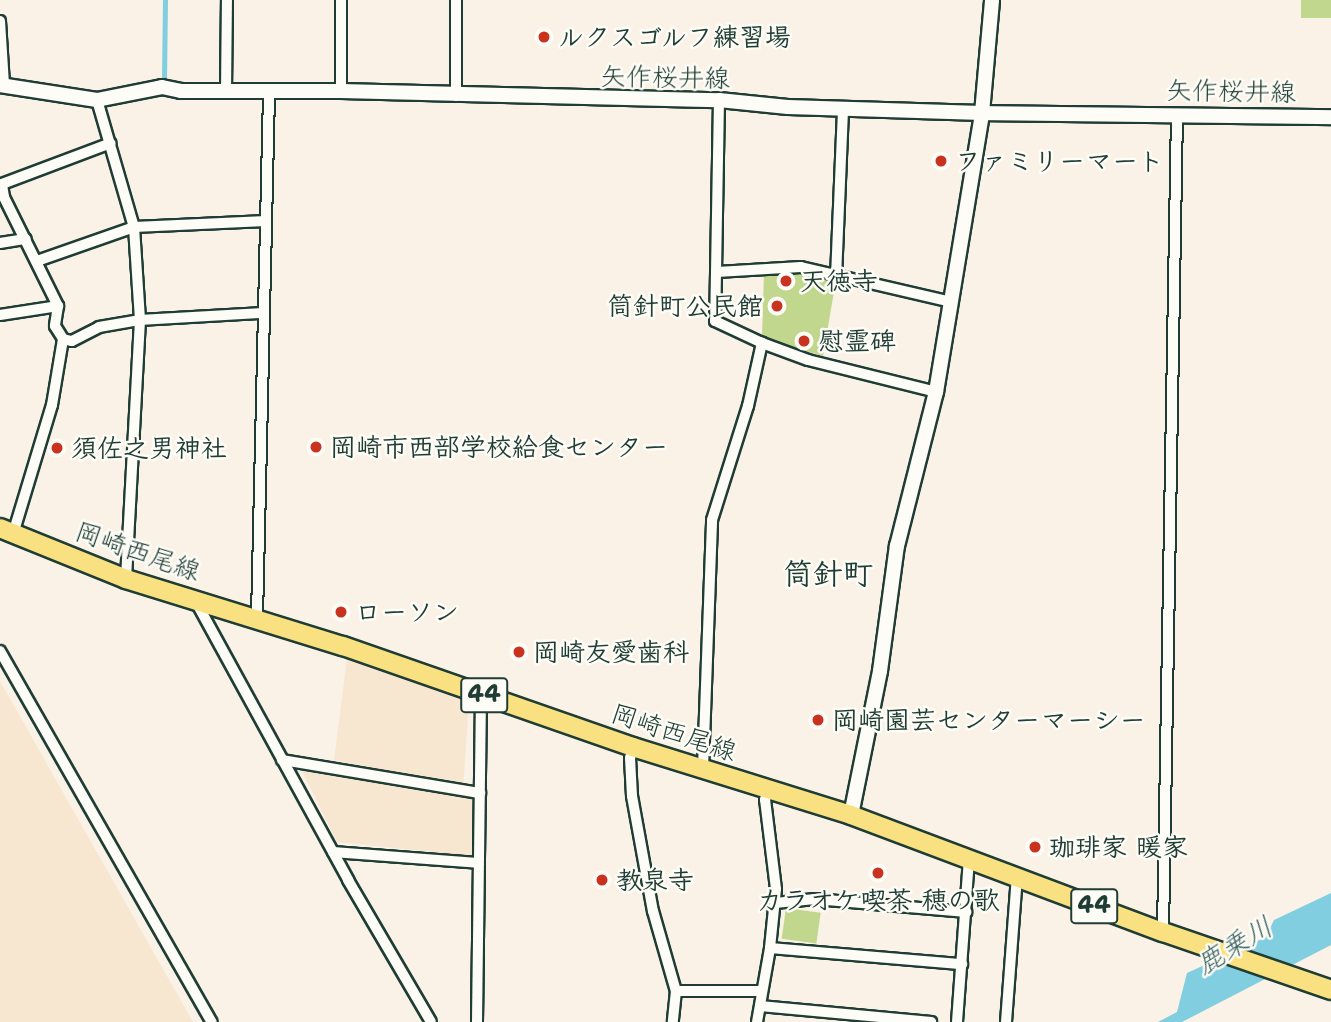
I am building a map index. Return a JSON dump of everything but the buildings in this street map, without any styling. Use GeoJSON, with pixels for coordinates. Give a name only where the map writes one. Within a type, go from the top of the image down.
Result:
{"type":"FeatureCollection","features":[{"type":"Feature","properties":{"kind":"main road","name":"岡崎西尾線"},"geometry":{"type":"LineString","coordinates":[[7,531],[126,579],[257,618],[633,747],[851,815],[1163,932],[1331,990]]}},
{"type":"Feature","properties":{"kind":"street"},"geometry":{"type":"LineString","coordinates":[[226,90],[227,0]]}},
{"type":"Feature","properties":{"kind":"street"},"geometry":{"type":"LineString","coordinates":[[341,0],[341,91]]}},
{"type":"Feature","properties":{"kind":"street"},"geometry":{"type":"LineString","coordinates":[[456,0],[456,96]]}},
{"type":"Feature","properties":{"kind":"street"},"geometry":{"type":"LineString","coordinates":[[851,815],[880,671],[897,546],[936,392],[982,113],[992,0]]}},
{"type":"Feature","properties":{"kind":"street"},"geometry":{"type":"LineString","coordinates":[[0,21],[2,85]]}},
{"type":"Feature","properties":{"kind":"street","name":"矢作桜井線"},"geometry":{"type":"LineString","coordinates":[[2,85],[97,100],[162,88],[269,93],[341,91],[456,96],[719,100],[842,109],[982,113],[1331,117]]}},
{"type":"Feature","properties":{"kind":"street"},"geometry":{"type":"LineString","coordinates":[[257,618],[269,93]]}},
{"type":"Feature","properties":{"kind":"street"},"geometry":{"type":"LineString","coordinates":[[97,100],[134,227],[140,320],[126,579]]}},
{"type":"Feature","properties":{"kind":"street"},"geometry":{"type":"LineString","coordinates":[[719,100],[715,321],[762,344],[808,360],[936,392]]}},
{"type":"Feature","properties":{"kind":"street"},"geometry":{"type":"LineString","coordinates":[[836,277],[842,109]]}},
{"type":"Feature","properties":{"kind":"street"},"geometry":{"type":"LineString","coordinates":[[1163,932],[1177,114]]}},
{"type":"Feature","properties":{"kind":"street"},"geometry":{"type":"LineString","coordinates":[[111,142],[1,183],[5,197],[58,306],[55,326],[64,339],[72,341],[99,327],[140,320],[263,313]]}},
{"type":"Feature","properties":{"kind":"street"},"geometry":{"type":"LineString","coordinates":[[37,261],[134,227],[266,222]]}},
{"type":"Feature","properties":{"kind":"street"},"geometry":{"type":"LineString","coordinates":[[0,243],[26,239]]}},
{"type":"Feature","properties":{"kind":"street"},"geometry":{"type":"LineString","coordinates":[[717,272],[801,267],[951,302]]}},
{"type":"Feature","properties":{"kind":"street"},"geometry":{"type":"LineString","coordinates":[[0,315],[58,306]]}},
{"type":"Feature","properties":{"kind":"street"},"geometry":{"type":"LineString","coordinates":[[7,531],[52,405],[64,339]]}},
{"type":"Feature","properties":{"kind":"street"},"geometry":{"type":"LineString","coordinates":[[703,768],[712,520],[748,406],[762,344]]}},
{"type":"Feature","properties":{"kind":"street"},"geometry":{"type":"LineString","coordinates":[[194,598],[333,852],[431,1022]]}},
{"type":"Feature","properties":{"kind":"street"},"geometry":{"type":"LineString","coordinates":[[0,652],[212,1022]]}},
{"type":"Feature","properties":{"kind":"street"},"geometry":{"type":"LineString","coordinates":[[477,1022],[481,694]]}},
{"type":"Feature","properties":{"kind":"street"},"geometry":{"type":"LineString","coordinates":[[633,747],[630,758],[632,796],[653,911],[676,991],[673,1022]]}},
{"type":"Feature","properties":{"kind":"street"},"geometry":{"type":"LineString","coordinates":[[282,760],[480,793]]}},
{"type":"Feature","properties":{"kind":"street"},"geometry":{"type":"LineString","coordinates":[[757,1022],[770,948],[776,889],[765,800],[768,789]]}},
{"type":"Feature","properties":{"kind":"street"},"geometry":{"type":"LineString","coordinates":[[333,852],[478,863]]}},
{"type":"Feature","properties":{"kind":"street"},"geometry":{"type":"LineString","coordinates":[[957,1022],[969,860]]}},
{"type":"Feature","properties":{"kind":"street"},"geometry":{"type":"LineString","coordinates":[[1006,1022],[1017,876]]}},
{"type":"Feature","properties":{"kind":"street"},"geometry":{"type":"LineString","coordinates":[[775,903],[815,899],[966,912]]}},
{"type":"Feature","properties":{"kind":"street"},"geometry":{"type":"LineString","coordinates":[[770,948],[962,964]]}},
{"type":"Feature","properties":{"kind":"street"},"geometry":{"type":"LineString","coordinates":[[676,991],[761,991]]}},
{"type":"Feature","properties":{"kind":"street"},"geometry":{"type":"LineString","coordinates":[[760,1006],[931,1022]]}},
{"type":"Feature","properties":{"kind":"shaded area"},"geometry":{"type":"Polygon","coordinates":[[[347,658],[469,701],[463,790],[334,760],[347,658]]]}},
{"type":"Feature","properties":{"kind":"shaded area"},"geometry":{"type":"Polygon","coordinates":[[[0,681],[193,1022],[0,1022],[0,681]]]}},
{"type":"Feature","properties":{"kind":"shaded area"},"geometry":{"type":"Polygon","coordinates":[[[299,765],[473,798],[472,856],[337,842],[299,765]]]}},
{"type":"Feature","properties":{"kind":"green space"},"geometry":{"type":"Polygon","coordinates":[[[1301,0],[1331,0],[1331,18],[1301,18],[1301,0]]]}},
{"type":"Feature","properties":{"kind":"green space"},"geometry":{"type":"Polygon","coordinates":[[[764,272],[806,274],[836,280],[823,356],[762,338],[764,272]]]}},
{"type":"Feature","properties":{"kind":"green space"},"geometry":{"type":"Polygon","coordinates":[[[786,908],[821,913],[816,944],[782,939],[786,908]]]}},
{"type":"Feature","properties":{"kind":"water"},"geometry":{"type":"Polygon","coordinates":[[[1331,893],[1331,945],[1182,1022],[1158,1022],[1177,1012],[1187,973],[1266,937],[1274,920],[1331,893]]]}},
{"type":"Feature","properties":{"kind":"waterway"},"geometry":{"type":"LineString","coordinates":[[164,81],[165,0]]}},
{"type":"Feature","properties":{"kind":"place","name":"ルクスゴルフ練習場"},"geometry":{"type":"Point","coordinates":[544,37]}},
{"type":"Feature","properties":{"kind":"place","name":"ファミリーマート"},"geometry":{"type":"Point","coordinates":[941,161]}},
{"type":"Feature","properties":{"kind":"place","name":"天徳寺"},"geometry":{"type":"Point","coordinates":[786,281]}},
{"type":"Feature","properties":{"kind":"place","name":"筒針町公民館"},"geometry":{"type":"Point","coordinates":[777,306]}},
{"type":"Feature","properties":{"kind":"place","name":"慰霊碑"},"geometry":{"type":"Point","coordinates":[804,341]}},
{"type":"Feature","properties":{"kind":"place","name":"岡崎市西部学校給食センター"},"geometry":{"type":"Point","coordinates":[316,447]}},
{"type":"Feature","properties":{"kind":"place","name":"須佐之男神社"},"geometry":{"type":"Point","coordinates":[57,448]}},
{"type":"Feature","properties":{"kind":"place","name":"ローソン"},"geometry":{"type":"Point","coordinates":[341,612]}},
{"type":"Feature","properties":{"kind":"place","name":"岡崎友愛歯科"},"geometry":{"type":"Point","coordinates":[519,652]}},
{"type":"Feature","properties":{"kind":"place","name":"岡崎園芸センターマーシー"},"geometry":{"type":"Point","coordinates":[818,720]}},
{"type":"Feature","properties":{"kind":"place","name":"珈琲家 暖家"},"geometry":{"type":"Point","coordinates":[1035,847]}},
{"type":"Feature","properties":{"kind":"place","name":"カラオケ喫茶 穂の歌"},"geometry":{"type":"Point","coordinates":[878,873]}},
{"type":"Feature","properties":{"kind":"place","name":"教泉寺"},"geometry":{"type":"Point","coordinates":[602,880]}},
{"type":"Feature","properties":{"kind":"district","name":"筒針町"},"geometry":{"type":"Point","coordinates":[828,574]}},
{"type":"Feature","properties":{"kind":"water label","name":"鹿乗川"},"geometry":{"type":"Point","coordinates":[1234,945]}}]}
